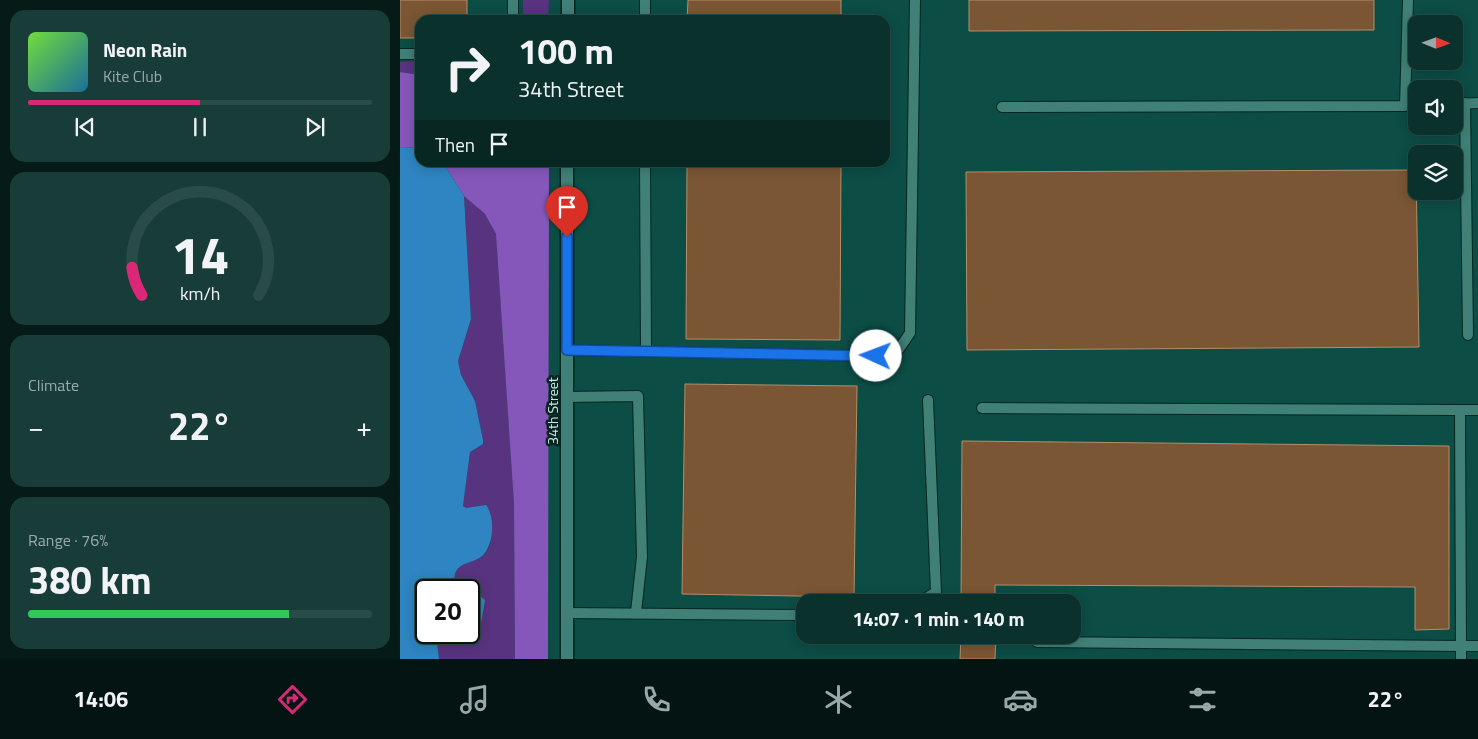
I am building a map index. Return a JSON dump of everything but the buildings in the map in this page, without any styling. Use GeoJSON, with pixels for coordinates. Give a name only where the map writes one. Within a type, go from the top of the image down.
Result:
{"type":"FeatureCollection","features":[{"type":"Feature","properties":{"kind":"street"},"geometry":{"type":"LineString","coordinates":[[568,0],[568,15]]}},
{"type":"Feature","properties":{"kind":"street","name":"34th Street"},"geometry":{"type":"LineString","coordinates":[[567,167],[567,659]]}},
{"type":"Feature","properties":{"kind":"lane"},"geometry":{"type":"LineString","coordinates":[[513,0],[513,15]]}},
{"type":"Feature","properties":{"kind":"lane"},"geometry":{"type":"LineString","coordinates":[[645,0],[645,15]]}},
{"type":"Feature","properties":{"kind":"lane"},"geometry":{"type":"LineString","coordinates":[[567,350],[646,350],[876,356],[898,348],[910,333],[915,0]]}},
{"type":"Feature","properties":{"kind":"lane"},"geometry":{"type":"LineString","coordinates":[[1002,107],[1405,106],[1408,0]]}},
{"type":"Feature","properties":{"kind":"lane"},"geometry":{"type":"LineString","coordinates":[[400,54],[415,54]]}},
{"type":"Feature","properties":{"kind":"lane"},"geometry":{"type":"LineString","coordinates":[[1463,103],[1478,103]]}},
{"type":"Feature","properties":{"kind":"lane"},"geometry":{"type":"LineString","coordinates":[[1466,103],[1468,335]]}},
{"type":"Feature","properties":{"kind":"lane"},"geometry":{"type":"LineString","coordinates":[[645,167],[646,350]]}},
{"type":"Feature","properties":{"kind":"lane"},"geometry":{"type":"LineString","coordinates":[[567,397],[638,396],[642,557],[636,612]]}},
{"type":"Feature","properties":{"kind":"lane"},"geometry":{"type":"LineString","coordinates":[[928,400],[936,592],[933,594]]}},
{"type":"Feature","properties":{"kind":"lane"},"geometry":{"type":"LineString","coordinates":[[982,408],[1478,410]]}},
{"type":"Feature","properties":{"kind":"lane"},"geometry":{"type":"LineString","coordinates":[[1460,410],[1461,659]]}},
{"type":"Feature","properties":{"kind":"lane"},"geometry":{"type":"LineString","coordinates":[[567,613],[636,612],[796,615]]}},
{"type":"Feature","properties":{"kind":"lane"},"geometry":{"type":"LineString","coordinates":[[1081,642],[1478,646]]}},
{"type":"Feature","properties":{"kind":"shaded area"},"geometry":{"type":"Polygon","coordinates":[[[400,0],[1478,0],[1478,659],[400,659],[400,0]]]}},
{"type":"Feature","properties":{"kind":"shaded area"},"geometry":{"type":"Polygon","coordinates":[[[523,0],[549,0],[548,15],[523,15],[523,0]]]}},
{"type":"Feature","properties":{"kind":"shaded area"},"geometry":{"type":"Polygon","coordinates":[[[415,61],[415,74],[400,72],[400,62],[415,61]]]}},
{"type":"Feature","properties":{"kind":"shaded area"},"geometry":{"type":"Polygon","coordinates":[[[400,72],[415,74],[415,147],[400,148],[400,72]]]}},
{"type":"Feature","properties":{"kind":"shaded area"},"geometry":{"type":"Polygon","coordinates":[[[446,167],[549,167],[548,659],[515,659],[514,504],[496,234],[485,214],[464,196],[446,167]]]}},
{"type":"Feature","properties":{"kind":"shaded area"},"geometry":{"type":"Polygon","coordinates":[[[464,196],[485,214],[496,234],[514,504],[515,659],[439,659],[437,644],[480,644],[480,579],[455,578],[458,568],[481,557],[486,552],[492,532],[486,505],[466,508],[463,506],[470,452],[483,444],[475,401],[461,375],[458,361],[471,319],[464,196]]]}},
{"type":"Feature","properties":{"kind":"water"},"geometry":{"type":"Polygon","coordinates":[[[415,147],[415,167],[446,167],[464,196],[471,319],[458,361],[461,375],[475,401],[483,444],[470,452],[463,506],[466,508],[486,505],[491,516],[492,530],[490,543],[484,554],[480,558],[460,567],[456,571],[455,579],[415,579],[415,644],[437,644],[439,659],[400,659],[400,148],[415,147]]]}},
{"type":"Feature","properties":{"kind":"water"},"geometry":{"type":"Polygon","coordinates":[[[480,596],[485,600],[480,630],[480,596]]]}},
{"type":"Feature","properties":{"kind":"route"},"geometry":{"type":"LineString","coordinates":[[567,237],[567,350],[646,350],[876,356]]}}]}
